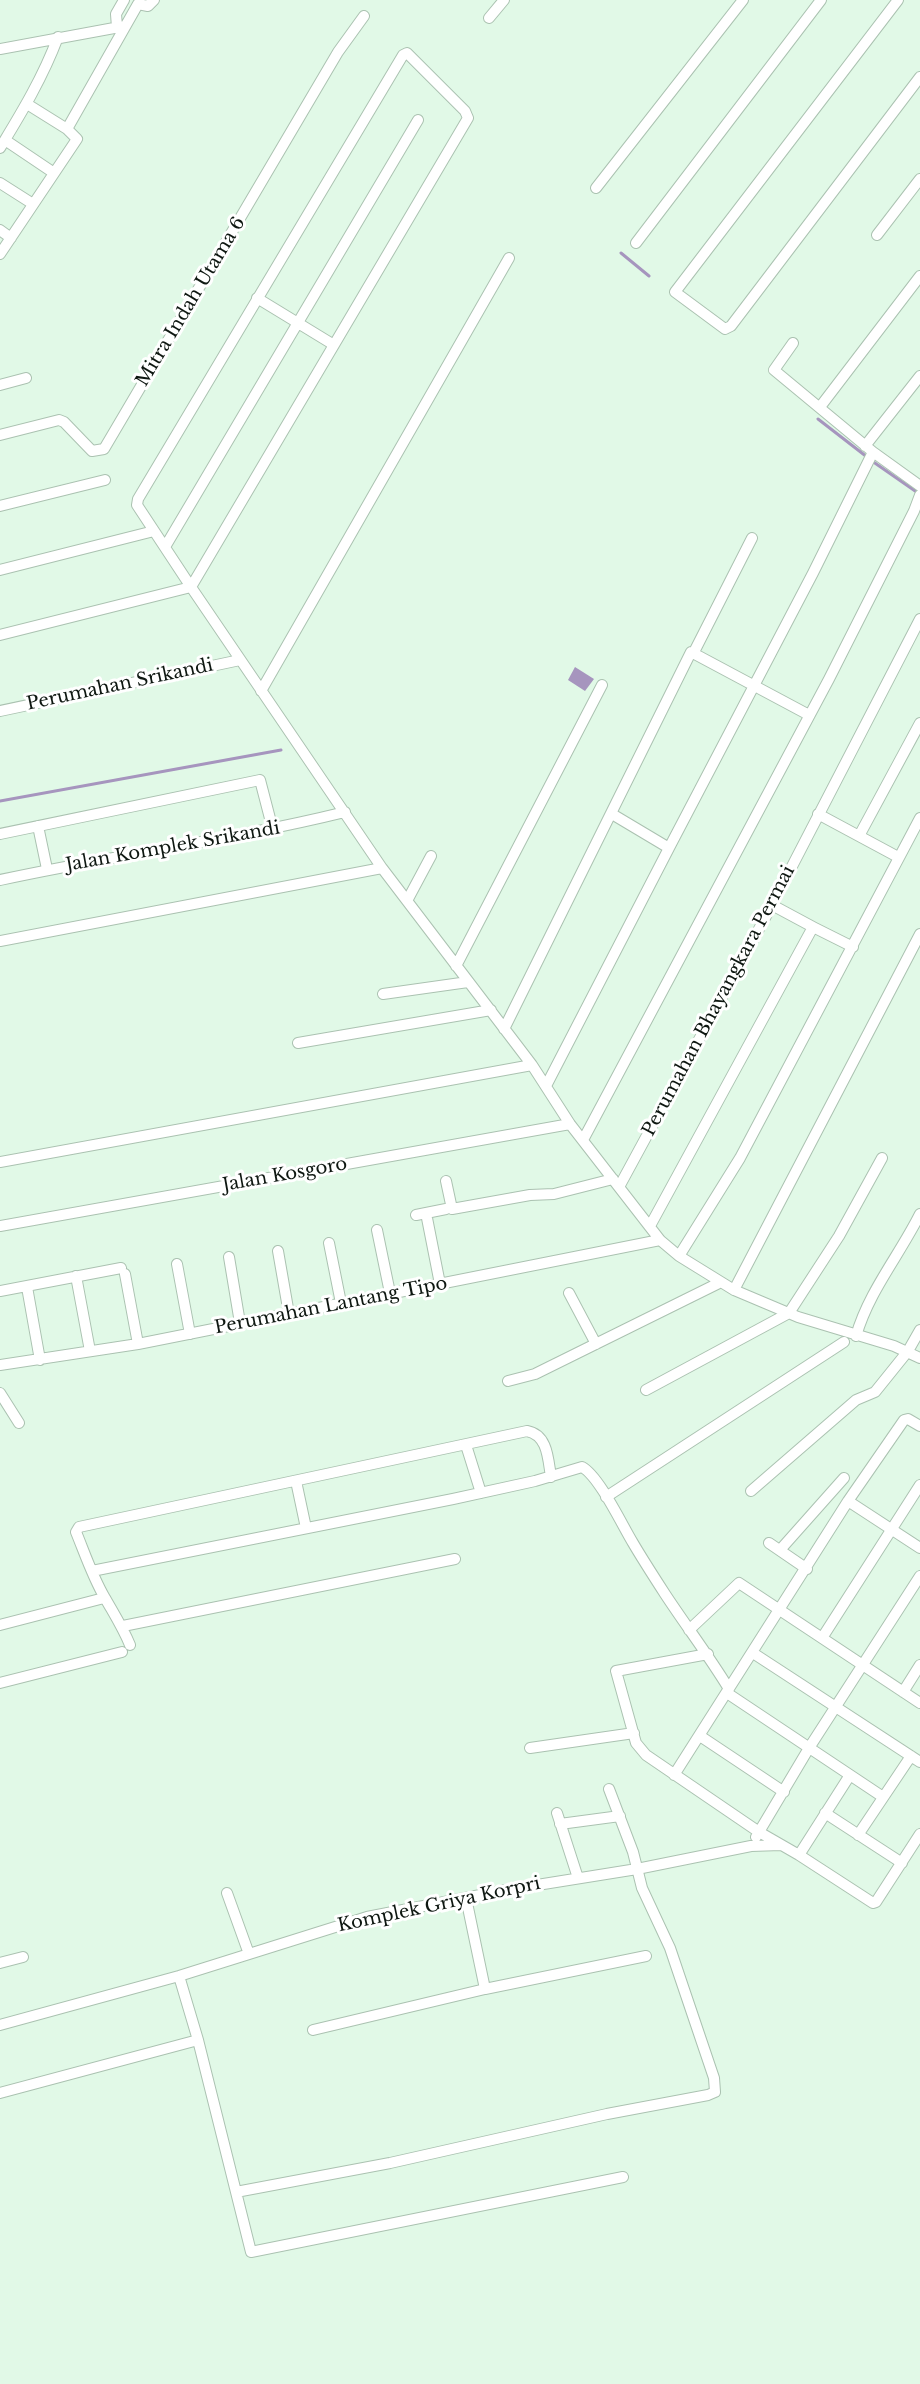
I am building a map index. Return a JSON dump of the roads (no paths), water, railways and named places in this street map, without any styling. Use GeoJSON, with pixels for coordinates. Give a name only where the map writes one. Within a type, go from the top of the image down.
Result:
{"type":"FeatureCollection","features":[{"type":"Feature","properties":{"kind":"street"},"geometry":{"type":"LineString","coordinates":[[121,26],[116,14],[124,0]]}},
{"type":"Feature","properties":{"kind":"street"},"geometry":{"type":"LineString","coordinates":[[67,129],[136,2],[148,6],[154,0]]}},
{"type":"Feature","properties":{"kind":"street"},"geometry":{"type":"LineString","coordinates":[[489,18],[504,0]]}},
{"type":"Feature","properties":{"kind":"street"},"geometry":{"type":"LineString","coordinates":[[596,188],[743,0]]}},
{"type":"Feature","properties":{"kind":"street"},"geometry":{"type":"LineString","coordinates":[[636,243],[821,0]]}},
{"type":"Feature","properties":{"kind":"street"},"geometry":{"type":"LineString","coordinates":[[898,0],[675,292],[724,329],[731,326],[920,77]]}},
{"type":"Feature","properties":{"kind":"street","name":"Mitra Indah Utama 6"},"geometry":{"type":"LineString","coordinates":[[0,435],[59,420],[64,422],[92,451],[98,452],[104,449],[338,52],[364,16]]}},
{"type":"Feature","properties":{"kind":"street"},"geometry":{"type":"LineString","coordinates":[[0,49],[121,26]]}},
{"type":"Feature","properties":{"kind":"street"},"geometry":{"type":"LineString","coordinates":[[53,39],[48,65],[2,144],[54,173]]}},
{"type":"Feature","properties":{"kind":"street"},"geometry":{"type":"LineString","coordinates":[[0,635],[191,587],[468,118],[465,111],[407,53],[403,55],[257,298],[138,499],[137,505],[191,587],[240,660],[382,868],[408,899],[532,1065],[570,1124],[660,1240],[679,1256],[734,1290],[789,1313],[908,1351],[920,1358]]}},
{"type":"Feature","properties":{"kind":"street"},"geometry":{"type":"LineString","coordinates":[[0,254],[77,139],[67,129],[27,104]]}},
{"type":"Feature","properties":{"kind":"street"},"geometry":{"type":"LineString","coordinates":[[165,547],[417,120]]}},
{"type":"Feature","properties":{"kind":"street"},"geometry":{"type":"LineString","coordinates":[[877,234],[920,179]]}},
{"type":"Feature","properties":{"kind":"street"},"geometry":{"type":"LineString","coordinates":[[0,183],[33,204]]}},
{"type":"Feature","properties":{"kind":"street"},"geometry":{"type":"LineString","coordinates":[[0,230],[11,238]]}},
{"type":"Feature","properties":{"kind":"street"},"geometry":{"type":"LineString","coordinates":[[261,691],[509,258]]}},
{"type":"Feature","properties":{"kind":"street"},"geometry":{"type":"LineString","coordinates":[[820,407],[920,276]]}},
{"type":"Feature","properties":{"kind":"street"},"geometry":{"type":"LineString","coordinates":[[257,298],[334,345]]}},
{"type":"Feature","properties":{"kind":"street"},"geometry":{"type":"LineString","coordinates":[[793,343],[774,370],[813,404],[820,407],[869,453],[920,486]]}},
{"type":"Feature","properties":{"kind":"street"},"geometry":{"type":"LineString","coordinates":[[546,1086],[753,684],[813,573],[869,453],[920,376]]}},
{"type":"Feature","properties":{"kind":"street"},"geometry":{"type":"LineString","coordinates":[[0,385],[26,378]]}},
{"type":"Feature","properties":{"kind":"street"},"geometry":{"type":"LineString","coordinates":[[0,506],[105,480]]}},
{"type":"Feature","properties":{"kind":"street"},"geometry":{"type":"LineString","coordinates":[[583,1140],[809,715],[885,569],[920,495]]}},
{"type":"Feature","properties":{"kind":"street"},"geometry":{"type":"LineString","coordinates":[[0,570],[154,531]]}},
{"type":"Feature","properties":{"kind":"street"},"geometry":{"type":"LineString","coordinates":[[504,1029],[690,655],[694,652],[752,538]]}},
{"type":"Feature","properties":{"kind":"street","name":"Perumahan Bhayangkara Permai"},"geometry":{"type":"LineString","coordinates":[[616,1183],[772,905],[920,619]]}},
{"type":"Feature","properties":{"kind":"street"},"geometry":{"type":"LineString","coordinates":[[694,652],[809,715]]}},
{"type":"Feature","properties":{"kind":"street","name":"Perumahan Srikandi"},"geometry":{"type":"LineString","coordinates":[[0,711],[240,660]]}},
{"type":"Feature","properties":{"kind":"street"},"geometry":{"type":"LineString","coordinates":[[456,966],[602,685]]}},
{"type":"Feature","properties":{"kind":"street"},"geometry":{"type":"LineString","coordinates":[[860,836],[920,723]]}},
{"type":"Feature","properties":{"kind":"street"},"geometry":{"type":"LineString","coordinates":[[0,834],[260,780],[273,830]]}},
{"type":"Feature","properties":{"kind":"street","name":"Jalan Komplek Srikandi"},"geometry":{"type":"LineString","coordinates":[[0,880],[273,830],[345,812]]}},
{"type":"Feature","properties":{"kind":"street"},"geometry":{"type":"LineString","coordinates":[[612,814],[669,848]]}},
{"type":"Feature","properties":{"kind":"street"},"geometry":{"type":"LineString","coordinates":[[818,814],[898,857]]}},
{"type":"Feature","properties":{"kind":"street"},"geometry":{"type":"LineString","coordinates":[[679,1256],[740,1158],[920,818]]}},
{"type":"Feature","properties":{"kind":"street"},"geometry":{"type":"LineString","coordinates":[[38,826],[47,870]]}},
{"type":"Feature","properties":{"kind":"street"},"geometry":{"type":"LineString","coordinates":[[408,899],[431,856]]}},
{"type":"Feature","properties":{"kind":"street"},"geometry":{"type":"LineString","coordinates":[[0,941],[382,868]]}},
{"type":"Feature","properties":{"kind":"street"},"geometry":{"type":"LineString","coordinates":[[772,905],[853,947]]}},
{"type":"Feature","properties":{"kind":"street"},"geometry":{"type":"LineString","coordinates":[[650,1226],[813,927]]}},
{"type":"Feature","properties":{"kind":"street"},"geometry":{"type":"LineString","coordinates":[[734,1290],[920,934]]}},
{"type":"Feature","properties":{"kind":"street"},"geometry":{"type":"LineString","coordinates":[[383,994],[468,981]]}},
{"type":"Feature","properties":{"kind":"street"},"geometry":{"type":"LineString","coordinates":[[298,1043],[491,1010]]}},
{"type":"Feature","properties":{"kind":"street"},"geometry":{"type":"LineString","coordinates":[[0,1162],[532,1065]]}},
{"type":"Feature","properties":{"kind":"street","name":"Jalan Kosgoro"},"geometry":{"type":"LineString","coordinates":[[0,1226],[570,1124]]}},
{"type":"Feature","properties":{"kind":"street"},"geometry":{"type":"LineString","coordinates":[[646,1390],[789,1313],[838,1236],[882,1158]]}},
{"type":"Feature","properties":{"kind":"street"},"geometry":{"type":"LineString","coordinates":[[446,1181],[452,1209],[616,1183]]}},
{"type":"Feature","properties":{"kind":"street"},"geometry":{"type":"LineString","coordinates":[[440,1284],[421,1214],[446,1209]]}},
{"type":"Feature","properties":{"kind":"street"},"geometry":{"type":"LineString","coordinates":[[856,1336],[872,1294],[902,1248],[920,1214]]}},
{"type":"Feature","properties":{"kind":"street"},"geometry":{"type":"LineString","coordinates":[[377,1230],[390,1293]]}},
{"type":"Feature","properties":{"kind":"street","name":"Perumahan Lantang Tipo"},"geometry":{"type":"LineString","coordinates":[[0,1365],[138,1344],[660,1240]]}},
{"type":"Feature","properties":{"kind":"street"},"geometry":{"type":"LineString","coordinates":[[329,1243],[341,1303]]}},
{"type":"Feature","properties":{"kind":"street"},"geometry":{"type":"LineString","coordinates":[[278,1251],[289,1314]]}},
{"type":"Feature","properties":{"kind":"street"},"geometry":{"type":"LineString","coordinates":[[229,1257],[240,1323]]}},
{"type":"Feature","properties":{"kind":"street"},"geometry":{"type":"LineString","coordinates":[[177,1264],[190,1334]]}},
{"type":"Feature","properties":{"kind":"street"},"geometry":{"type":"LineString","coordinates":[[0,1291],[76,1276],[123,1271],[138,1344]]}},
{"type":"Feature","properties":{"kind":"street"},"geometry":{"type":"LineString","coordinates":[[76,1276],[90,1352]]}},
{"type":"Feature","properties":{"kind":"street"},"geometry":{"type":"LineString","coordinates":[[508,1381],[535,1374],[721,1282]]}},
{"type":"Feature","properties":{"kind":"street"},"geometry":{"type":"LineString","coordinates":[[27,1287],[40,1360]]}},
{"type":"Feature","properties":{"kind":"street"},"geometry":{"type":"LineString","coordinates":[[569,1293],[596,1344]]}},
{"type":"Feature","properties":{"kind":"street"},"geometry":{"type":"LineString","coordinates":[[751,1491],[856,1400],[875,1392],[908,1351],[920,1330]]}},
{"type":"Feature","properties":{"kind":"street"},"geometry":{"type":"LineString","coordinates":[[606,1497],[844,1342]]}},
{"type":"Feature","properties":{"kind":"street"},"geometry":{"type":"LineString","coordinates":[[0,1393],[20,1423]]}},
{"type":"Feature","properties":{"kind":"street"},"geometry":{"type":"LineString","coordinates":[[674,1775],[807,1569],[848,1501],[904,1420],[908,1419],[920,1426]]}},
{"type":"Feature","properties":{"kind":"street"},"geometry":{"type":"LineString","coordinates":[[0,1683],[126,1648],[123,1626],[104,1598],[92,1571],[76,1532],[79,1527],[528,1431],[535,1432],[543,1442],[551,1477]]}},
{"type":"Feature","properties":{"kind":"street"},"geometry":{"type":"LineString","coordinates":[[466,1445],[481,1493]]}},
{"type":"Feature","properties":{"kind":"street"},"geometry":{"type":"LineString","coordinates":[[92,1571],[481,1493],[551,1477],[582,1467],[588,1471],[606,1497],[688,1630],[708,1654],[728,1691],[883,1797]]}},
{"type":"Feature","properties":{"kind":"street"},"geometry":{"type":"LineString","coordinates":[[780,1551],[844,1478]]}},
{"type":"Feature","properties":{"kind":"street"},"geometry":{"type":"LineString","coordinates":[[296,1481],[306,1528]]}},
{"type":"Feature","properties":{"kind":"street"},"geometry":{"type":"LineString","coordinates":[[822,1638],[920,1485]]}},
{"type":"Feature","properties":{"kind":"street"},"geometry":{"type":"LineString","coordinates":[[848,1501],[920,1548]]}},
{"type":"Feature","properties":{"kind":"street"},"geometry":{"type":"LineString","coordinates":[[769,1543],[807,1569]]}},
{"type":"Feature","properties":{"kind":"street"},"geometry":{"type":"LineString","coordinates":[[123,1626],[455,1559]]}},
{"type":"Feature","properties":{"kind":"street"},"geometry":{"type":"LineString","coordinates":[[751,1846],[809,1748],[920,1576]]}},
{"type":"Feature","properties":{"kind":"street"},"geometry":{"type":"LineString","coordinates":[[688,1630],[737,1583],[741,1583],[920,1703]]}},
{"type":"Feature","properties":{"kind":"street"},"geometry":{"type":"LineString","coordinates":[[0,1625],[104,1598]]}},
{"type":"Feature","properties":{"kind":"street"},"geometry":{"type":"LineString","coordinates":[[753,1653],[916,1759],[883,1797],[858,1834]]}},
{"type":"Feature","properties":{"kind":"street"},"geometry":{"type":"LineString","coordinates":[[708,1654],[616,1671],[640,1750],[759,1832],[873,1903],[876,1902],[920,1834]]}},
{"type":"Feature","properties":{"kind":"street"},"geometry":{"type":"LineString","coordinates":[[903,1692],[920,1665]]}},
{"type":"Feature","properties":{"kind":"street"},"geometry":{"type":"LineString","coordinates":[[530,1748],[634,1734]]}},
{"type":"Feature","properties":{"kind":"street"},"geometry":{"type":"LineString","coordinates":[[700,1736],[783,1792]]}},
{"type":"Feature","properties":{"kind":"street"},"geometry":{"type":"LineString","coordinates":[[799,1855],[850,1775]]}},
{"type":"Feature","properties":{"kind":"street"},"geometry":{"type":"LineString","coordinates":[[236,2192],[390,2163],[713,2093],[716,2086],[714,2078],[683,1986],[665,1938],[642,1888],[609,1788]]}},
{"type":"Feature","properties":{"kind":"street"},"geometry":{"type":"LineString","coordinates":[[825,1813],[902,1863]]}},
{"type":"Feature","properties":{"kind":"street"},"geometry":{"type":"LineString","coordinates":[[578,1878],[559,1819],[620,1816]]}},
{"type":"Feature","properties":{"kind":"street","name":"Komplek Griya Korpri"},"geometry":{"type":"LineString","coordinates":[[0,2025],[179,1976],[367,1917],[637,1869],[751,1846],[781,1845]]}},
{"type":"Feature","properties":{"kind":"street"},"geometry":{"type":"LineString","coordinates":[[227,1893],[249,1954]]}},
{"type":"Feature","properties":{"kind":"street"},"geometry":{"type":"LineString","coordinates":[[466,1898],[485,1989]]}},
{"type":"Feature","properties":{"kind":"street"},"geometry":{"type":"LineString","coordinates":[[313,2030],[485,1989],[646,1956]]}},
{"type":"Feature","properties":{"kind":"street"},"geometry":{"type":"LineString","coordinates":[[0,1963],[23,1957]]}},
{"type":"Feature","properties":{"kind":"street"},"geometry":{"type":"LineString","coordinates":[[179,1976],[253,2252],[623,2177]]}},
{"type":"Feature","properties":{"kind":"street"},"geometry":{"type":"LineString","coordinates":[[0,2093],[198,2040]]}},
{"type":"Feature","properties":{"kind":"waterway"},"geometry":{"type":"LineString","coordinates":[[621,253],[649,276]]}},
{"type":"Feature","properties":{"kind":"waterway"},"geometry":{"type":"LineString","coordinates":[[818,419],[867,457]]}},
{"type":"Feature","properties":{"kind":"waterway"},"geometry":{"type":"LineString","coordinates":[[872,461],[918,493]]}},
{"type":"Feature","properties":{"kind":"waterway"},"geometry":{"type":"LineString","coordinates":[[0,801],[281,750]]}}]}
